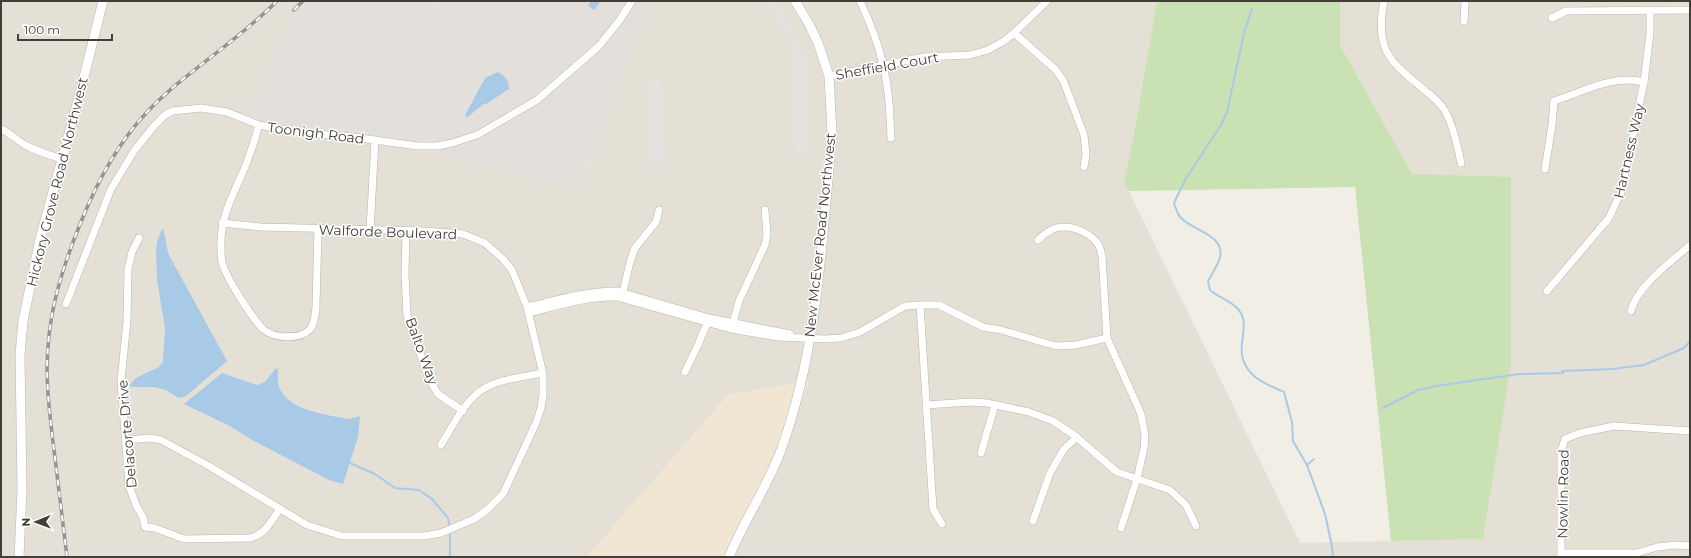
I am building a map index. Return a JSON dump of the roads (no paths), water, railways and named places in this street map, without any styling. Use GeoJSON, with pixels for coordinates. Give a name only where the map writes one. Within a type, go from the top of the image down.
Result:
{"type":"FeatureCollection","features":[{"type":"Feature","properties":{"kind":"street","name":"Hickory Grove Road Northwest"},"geometry":{"type":"LineString","coordinates":[[19,557],[22,475],[19,390],[20,348],[23,321],[40,239],[103,1]]}},
{"type":"Feature","properties":{"kind":"street","name":"Toonigh Road"},"geometry":{"type":"LineString","coordinates":[[66,304],[111,189],[134,151],[165,115],[173,111],[201,108],[227,112],[259,125],[303,133],[375,140],[417,146],[452,144],[477,135],[537,100],[599,46],[619,21],[632,1]]}},
{"type":"Feature","properties":{"kind":"street","name":"New McEver Road Northwest"},"geometry":{"type":"LineString","coordinates":[[729,557],[770,478],[781,449],[800,389],[814,318],[832,133],[829,76],[815,37],[795,1]]}},
{"type":"Feature","properties":{"kind":"street"},"geometry":{"type":"LineString","coordinates":[[860,1],[876,37],[884,66],[891,138]]}},
{"type":"Feature","properties":{"kind":"street","name":"Sheffield Court"},"geometry":{"type":"LineString","coordinates":[[829,76],[924,57],[970,55],[988,50],[1004,42],[1047,1]]}},
{"type":"Feature","properties":{"kind":"street"},"geometry":{"type":"LineString","coordinates":[[1384,1],[1380,27],[1381,37],[1388,56],[1401,70],[1444,108],[1455,138],[1461,163]]}},
{"type":"Feature","properties":{"kind":"street"},"geometry":{"type":"LineString","coordinates":[[1464,21],[1465,1]]}},
{"type":"Feature","properties":{"kind":"street","name":"Hartness Way"},"geometry":{"type":"LineString","coordinates":[[1547,291],[1609,218],[1617,204],[1625,178],[1644,82],[1650,33],[1650,10]]}},
{"type":"Feature","properties":{"kind":"street"},"geometry":{"type":"LineString","coordinates":[[1552,18],[1566,12],[1690,10]]}},
{"type":"Feature","properties":{"kind":"street"},"geometry":{"type":"LineString","coordinates":[[1014,33],[1056,70],[1063,80],[1084,135],[1086,154],[1084,166]]}},
{"type":"Feature","properties":{"kind":"street"},"geometry":{"type":"LineString","coordinates":[[1545,169],[1554,101],[1605,82],[1636,80],[1644,82]]}},
{"type":"Feature","properties":{"kind":"street"},"geometry":{"type":"LineString","coordinates":[[259,125],[242,174],[230,197],[222,224],[222,262],[239,296],[263,329],[269,334],[296,336],[304,334],[310,328],[315,317],[318,229]]}},
{"type":"Feature","properties":{"kind":"street"},"geometry":{"type":"LineString","coordinates":[[1,129],[10,133],[24,144],[44,154],[62,159]]}},
{"type":"Feature","properties":{"kind":"street"},"geometry":{"type":"LineString","coordinates":[[370,230],[375,140]]}},
{"type":"Feature","properties":{"kind":"street"},"geometry":{"type":"LineString","coordinates":[[622,295],[635,248],[656,222],[659,210]]}},
{"type":"Feature","properties":{"kind":"street"},"geometry":{"type":"LineString","coordinates":[[732,326],[739,301],[765,245],[767,234],[765,210]]}},
{"type":"Feature","properties":{"kind":"street","name":"Walforde Boulevard"},"geometry":{"type":"LineString","coordinates":[[126,440],[150,438],[161,440],[209,466],[307,525],[342,536],[424,536],[441,533],[474,518],[487,510],[503,494],[541,408],[543,396],[542,373],[528,310],[512,270],[503,259],[485,243],[463,234],[261,227],[222,224]]}},
{"type":"Feature","properties":{"kind":"street"},"geometry":{"type":"LineString","coordinates":[[1038,240],[1045,233],[1062,227],[1078,230],[1087,234],[1098,244],[1102,256],[1107,338],[1141,414],[1144,436],[1144,448],[1121,528]]}},
{"type":"Feature","properties":{"kind":"street","name":"Balto Way"},"geometry":{"type":"LineString","coordinates":[[406,231],[405,275],[407,315],[429,379],[438,394],[463,411]]}},
{"type":"Feature","properties":{"kind":"street","name":"Delacorte Drive"},"geometry":{"type":"LineString","coordinates":[[139,238],[132,252],[128,269],[127,321],[121,381],[129,486],[137,507],[143,517],[145,528],[155,528],[184,539],[250,538],[259,536],[266,529],[280,509]]}},
{"type":"Feature","properties":{"kind":"street"},"geometry":{"type":"LineString","coordinates":[[1631,311],[1633,303],[1649,282],[1690,244]]}},
{"type":"Feature","properties":{"kind":"street"},"geometry":{"type":"LineString","coordinates":[[528,310],[602,291],[622,295],[708,321],[810,338],[826,339],[841,338],[860,332],[906,306],[939,305],[983,327],[1001,330],[1056,346],[1076,345],[1107,338]]}},
{"type":"Feature","properties":{"kind":"street"},"geometry":{"type":"LineString","coordinates":[[920,305],[933,509],[942,524]]}},
{"type":"Feature","properties":{"kind":"street"},"geometry":{"type":"LineString","coordinates":[[685,372],[708,321]]}},
{"type":"Feature","properties":{"kind":"street"},"geometry":{"type":"LineString","coordinates":[[441,445],[471,399],[485,388],[501,382],[542,373]]}},
{"type":"Feature","properties":{"kind":"street"},"geometry":{"type":"LineString","coordinates":[[926,405],[970,402],[995,405],[1029,412],[1052,421],[1077,437],[1117,472],[1170,490],[1186,505],[1196,526]]}},
{"type":"Feature","properties":{"kind":"street"},"geometry":{"type":"LineString","coordinates":[[981,453],[995,405]]}},
{"type":"Feature","properties":{"kind":"street","name":"Nowlin Road"},"geometry":{"type":"LineString","coordinates":[[1561,555],[1562,451],[1565,439],[1580,433],[1614,426],[1690,431]]}},
{"type":"Feature","properties":{"kind":"street"},"geometry":{"type":"LineString","coordinates":[[1033,521],[1050,473],[1064,449],[1077,437]]}},
{"type":"Feature","properties":{"kind":"street"},"geometry":{"type":"LineString","coordinates":[[1561,555],[1638,553],[1657,547],[1676,545],[1690,546]]}},
{"type":"Feature","properties":{"kind":"water"},"geometry":{"type":"Polygon","coordinates":[[[591,1],[601,1],[594,10],[588,6],[591,1]]]}},
{"type":"Feature","properties":{"kind":"water"},"geometry":{"type":"Polygon","coordinates":[[[498,72],[506,79],[509,89],[486,104],[483,104],[468,117],[466,117],[465,115],[485,78],[498,72]]]}},
{"type":"Feature","properties":{"kind":"water"},"geometry":{"type":"Polygon","coordinates":[[[162,229],[170,257],[227,361],[186,396],[181,398],[166,390],[154,387],[131,387],[130,385],[136,378],[159,367],[163,361],[165,328],[157,280],[156,252],[157,242],[162,229]]]}},
{"type":"Feature","properties":{"kind":"water"},"geometry":{"type":"Polygon","coordinates":[[[276,368],[278,370],[279,387],[291,402],[317,413],[349,419],[360,416],[358,437],[343,484],[329,480],[252,440],[230,426],[184,404],[222,373],[257,385],[265,382],[276,368]]]}},
{"type":"Feature","properties":{"kind":"waterway"},"geometry":{"type":"LineString","coordinates":[[1252,9],[1244,33],[1227,112],[1221,125],[1185,180],[1174,203],[1181,218],[1213,238],[1218,243],[1220,257],[1218,264],[1208,282],[1210,290],[1235,306],[1242,317],[1244,324],[1242,358],[1246,367],[1257,379],[1284,392],[1292,422],[1293,441],[1307,465],[1325,514],[1333,557]]}},
{"type":"Feature","properties":{"kind":"waterway"},"geometry":{"type":"LineString","coordinates":[[1383,408],[1418,390],[1436,386],[1519,374],[1563,373],[1562,371],[1612,369],[1644,365],[1684,348],[1690,341]]}},
{"type":"Feature","properties":{"kind":"waterway"},"geometry":{"type":"LineString","coordinates":[[1307,465],[1314,459]]}},
{"type":"Feature","properties":{"kind":"waterway"},"geometry":{"type":"LineString","coordinates":[[350,463],[375,474],[395,488],[419,490],[432,499],[448,518],[449,524]]}},
{"type":"Feature","properties":{"kind":"waterway"},"geometry":{"type":"LineString","coordinates":[[450,535],[450,557]]}},
{"type":"Feature","properties":{"kind":"railway"},"geometry":{"type":"LineString","coordinates":[[67,557],[50,412],[47,367],[51,321],[57,292],[70,250],[87,207],[101,178],[117,150],[136,124],[178,83],[262,16],[277,1]]}},
{"type":"Feature","properties":{"kind":"railway"},"geometry":{"type":"LineString","coordinates":[[294,10],[303,1]]}}]}
